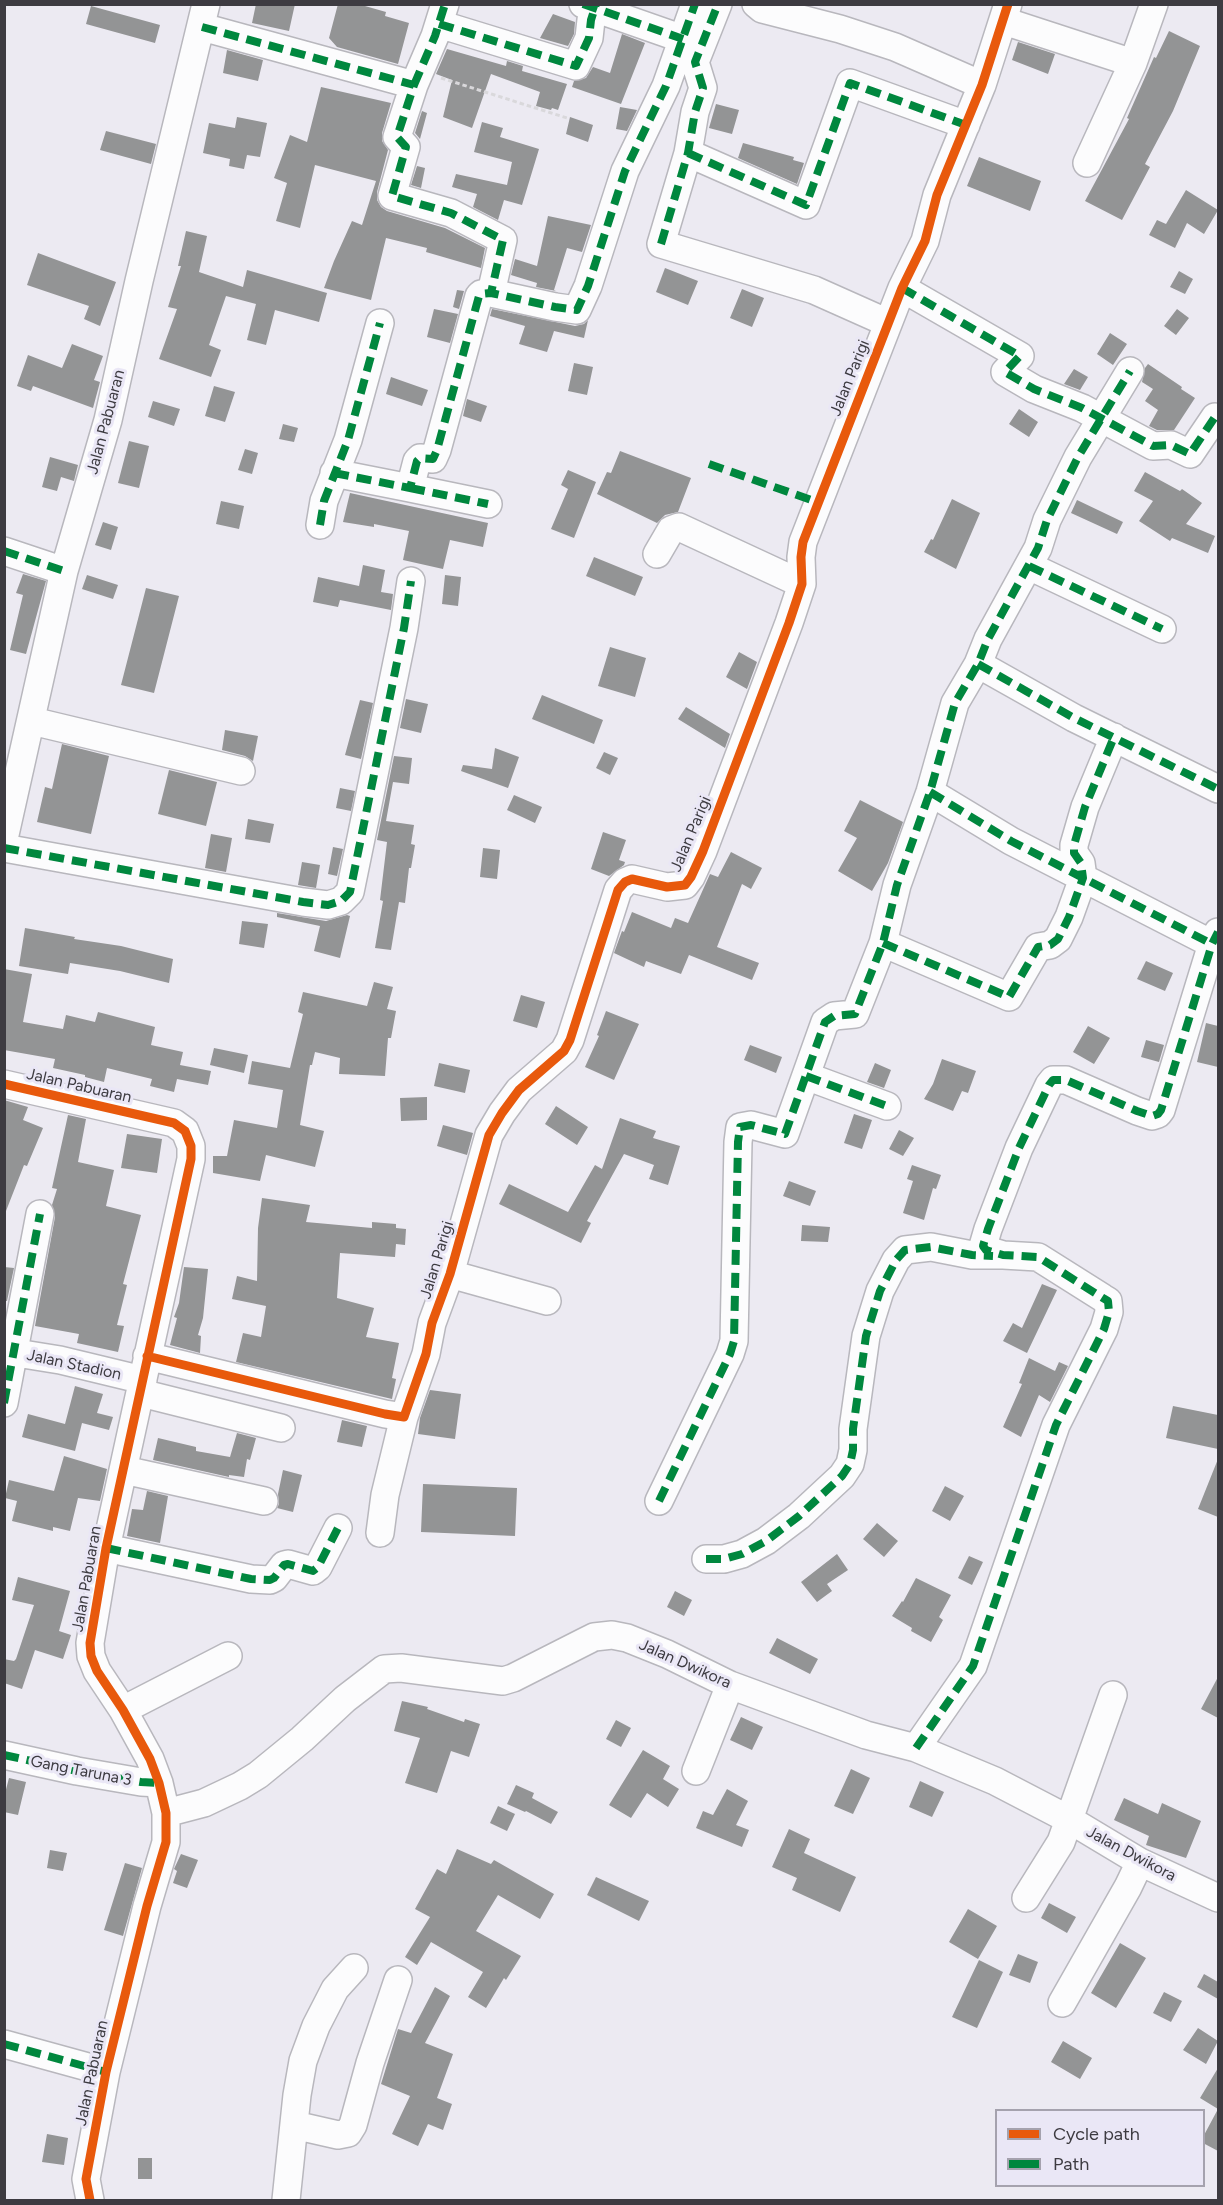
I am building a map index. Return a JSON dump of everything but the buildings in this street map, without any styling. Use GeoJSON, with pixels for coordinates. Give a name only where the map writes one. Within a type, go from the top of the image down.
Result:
{"type":"FeatureCollection","features":[{"type":"Feature","properties":{"kind":"street"},"geometry":{"type":"LineString","coordinates":[[410,488],[417,461],[420,458],[433,459],[437,450],[479,296],[491,293],[577,310],[588,286],[625,171],[666,86],[695,4]]}},
{"type":"Feature","properties":{"kind":"street"},"geometry":{"type":"LineString","coordinates":[[718,4],[695,62],[703,88],[695,112],[688,153],[661,244],[814,290],[888,323]]}},
{"type":"Feature","properties":{"kind":"street"},"geometry":{"type":"LineString","coordinates":[[756,4],[762,9],[840,29],[895,47],[982,84]]}},
{"type":"Feature","properties":{"kind":"street"},"geometry":{"type":"LineString","coordinates":[[1087,163],[1133,63],[1154,4]]}},
{"type":"Feature","properties":{"kind":"street"},"geometry":{"type":"LineString","coordinates":[[491,293],[503,240],[451,213],[392,196],[406,147],[397,137],[442,14],[576,66],[589,38],[591,6],[683,39]]}},
{"type":"Feature","properties":{"kind":"street"},"geometry":{"type":"LineString","coordinates":[[1006,13],[1133,63]]}},
{"type":"Feature","properties":{"kind":"street","name":"Jalan Parigi"},"geometry":{"type":"LineString","coordinates":[[380,1533],[396,1416],[426,1354],[432,1323],[450,1274],[489,1135],[519,1090],[564,1051],[576,1023],[618,890],[625,882],[632,879],[667,887],[678,887],[685,885],[691,877],[785,634],[802,584],[803,542],[902,288],[925,241],[937,195],[982,84],[1006,13]]}},
{"type":"Feature","properties":{"kind":"street"},"geometry":{"type":"LineString","coordinates":[[204,16],[417,78]]}},
{"type":"Feature","properties":{"kind":"street","name":"Jalan Pabuaran"},"geometry":{"type":"LineString","coordinates":[[4,839],[64,571],[108,420],[204,16]]}},
{"type":"Feature","properties":{"kind":"street"},"geometry":{"type":"LineString","coordinates":[[688,153],[806,205],[850,83],[966,125]]}},
{"type":"Feature","properties":{"kind":"street"},"geometry":{"type":"LineString","coordinates":[[902,288],[1020,356],[1005,372],[1034,389],[1082,408],[1153,446],[1171,445],[1190,454],[1215,417],[1218,419]]}},
{"type":"Feature","properties":{"kind":"street"},"geometry":{"type":"LineString","coordinates":[[320,525],[324,501],[348,440],[380,323]]}},
{"type":"Feature","properties":{"kind":"street"},"geometry":{"type":"LineString","coordinates":[[659,1501],[730,1354],[734,1341],[740,1127],[751,1125],[785,1134],[825,1022],[834,1016],[855,1014],[883,943],[897,885],[930,792],[955,703],[1038,548],[1047,520],[1060,493],[1100,418],[1131,371]]}},
{"type":"Feature","properties":{"kind":"street"},"geometry":{"type":"LineString","coordinates":[[334,473],[488,504]]}},
{"type":"Feature","properties":{"kind":"street"},"geometry":{"type":"LineString","coordinates":[[657,554],[671,530],[679,527],[802,584]]}},
{"type":"Feature","properties":{"kind":"street"},"geometry":{"type":"LineString","coordinates":[[4,551],[64,571]]}},
{"type":"Feature","properties":{"kind":"street"},"geometry":{"type":"LineString","coordinates":[[1029,566],[1162,629]]}},
{"type":"Feature","properties":{"kind":"street"},"geometry":{"type":"LineString","coordinates":[[4,848],[303,902],[328,905],[341,901],[350,892],[404,628],[411,580]]}},
{"type":"Feature","properties":{"kind":"street"},"geometry":{"type":"LineString","coordinates":[[978,663],[1064,712],[1218,789]]}},
{"type":"Feature","properties":{"kind":"street"},"geometry":{"type":"LineString","coordinates":[[32,722],[241,771]]}},
{"type":"Feature","properties":{"kind":"street"},"geometry":{"type":"LineString","coordinates":[[883,943],[1009,997],[1038,947],[1050,945],[1058,939],[1069,917],[1083,878],[1081,863],[1074,853],[1074,845],[1085,807],[1114,737]]}},
{"type":"Feature","properties":{"kind":"street"},"geometry":{"type":"LineString","coordinates":[[930,792],[1011,841],[1083,878],[1215,938],[1158,1114],[1152,1116],[1137,1111],[1066,1080],[1053,1080],[1049,1085],[1019,1148],[987,1229],[984,1248],[1003,1255]]}},
{"type":"Feature","properties":{"kind":"street"},"geometry":{"type":"LineString","coordinates":[[806,1076],[887,1106]]}},
{"type":"Feature","properties":{"kind":"street","name":"Jalan Pabuaran"},"geometry":{"type":"LineString","coordinates":[[4,1084],[174,1123],[185,1131],[191,1146],[191,1159],[93,1616],[91,1656],[97,1671],[123,1710],[150,1759],[159,1783],[166,1813],[166,1842],[144,1916],[106,2072],[86,2179],[90,2200]]}},
{"type":"Feature","properties":{"kind":"street"},"geometry":{"type":"LineString","coordinates":[[4,1403],[9,1351],[40,1214]]}},
{"type":"Feature","properties":{"kind":"street"},"geometry":{"type":"LineString","coordinates":[[706,1558],[724,1558],[742,1554],[766,1541],[842,1476],[850,1464],[867,1336],[880,1291],[896,1260],[905,1250],[930,1247],[972,1255],[1038,1257],[1108,1301],[1109,1312],[1104,1329],[1056,1425],[973,1666],[916,1748]]}},
{"type":"Feature","properties":{"kind":"street"},"geometry":{"type":"LineString","coordinates":[[450,1274],[547,1301]]}},
{"type":"Feature","properties":{"kind":"street","name":"Jalan Stadion"},"geometry":{"type":"LineString","coordinates":[[9,1351],[143,1377]]}},
{"type":"Feature","properties":{"kind":"street"},"geometry":{"type":"LineString","coordinates":[[143,1377],[396,1416]]}},
{"type":"Feature","properties":{"kind":"street"},"geometry":{"type":"LineString","coordinates":[[143,1377],[281,1428]]}},
{"type":"Feature","properties":{"kind":"street"},"geometry":{"type":"LineString","coordinates":[[124,1470],[264,1501]]}},
{"type":"Feature","properties":{"kind":"street"},"geometry":{"type":"LineString","coordinates":[[106,1548],[251,1579],[270,1580],[284,1565],[288,1564],[313,1571],[318,1567],[338,1528]]}},
{"type":"Feature","properties":{"kind":"street","name":"Jalan Dwikora"},"geometry":{"type":"LineString","coordinates":[[166,1813],[204,1803],[258,1775],[345,1700],[388,1668],[502,1681],[513,1678],[584,1641],[594,1637],[612,1635],[627,1638],[667,1654],[730,1684],[867,1735],[916,1748],[995,1781],[1070,1820],[1140,1862],[1218,1898]]}},
{"type":"Feature","properties":{"kind":"street"},"geometry":{"type":"LineString","coordinates":[[123,1710],[228,1656]]}},
{"type":"Feature","properties":{"kind":"street"},"geometry":{"type":"LineString","coordinates":[[696,1772],[730,1684]]}},
{"type":"Feature","properties":{"kind":"street"},"geometry":{"type":"LineString","coordinates":[[1026,1898],[1061,1842],[1113,1695]]}},
{"type":"Feature","properties":{"kind":"street","name":"Gang Taruna 3"},"geometry":{"type":"LineString","coordinates":[[4,1755],[77,1771],[159,1783]]}},
{"type":"Feature","properties":{"kind":"street"},"geometry":{"type":"LineString","coordinates":[[1062,2003],[1140,1862]]}},
{"type":"Feature","properties":{"kind":"street"},"geometry":{"type":"LineString","coordinates":[[286,2200],[297,2095],[303,2061],[316,2026],[334,1989],[354,1968]]}},
{"type":"Feature","properties":{"kind":"street"},"geometry":{"type":"LineString","coordinates":[[294,2125],[338,2135],[348,2133],[353,2125],[370,2063],[398,1980]]}},
{"type":"Feature","properties":{"kind":"street"},"geometry":{"type":"LineString","coordinates":[[4,2044],[106,2072]]}},
{"type":"Feature","properties":{"kind":"path"},"geometry":{"type":"LineString","coordinates":[[417,78],[567,118]]}},
{"type":"Feature","properties":{"kind":"marked path"},"geometry":{"type":"LineString","coordinates":[[414,85],[435,36],[445,4]]}},
{"type":"Feature","properties":{"kind":"marked path"},"geometry":{"type":"LineString","coordinates":[[583,4],[683,39]]}},
{"type":"Feature","properties":{"kind":"marked path"},"geometry":{"type":"LineString","coordinates":[[439,24],[576,66],[589,38],[596,4]]}},
{"type":"Feature","properties":{"kind":"marked path"},"geometry":{"type":"LineString","coordinates":[[202,27],[414,85],[397,137],[406,147],[392,196],[451,213],[503,240],[491,293],[577,310],[588,286],[625,171],[666,86],[695,4]]}},
{"type":"Feature","properties":{"kind":"marked path"},"geometry":{"type":"LineString","coordinates":[[661,244],[688,153],[695,112],[703,88],[695,62],[718,4]]}},
{"type":"Feature","properties":{"kind":"marked path"},"geometry":{"type":"LineString","coordinates":[[688,153],[806,205],[850,83],[966,125]]}},
{"type":"Feature","properties":{"kind":"marked path"},"geometry":{"type":"LineString","coordinates":[[902,288],[1020,356],[1005,372],[1034,389],[1082,408],[1153,446],[1171,445],[1190,454],[1215,417],[1218,419]]}},
{"type":"Feature","properties":{"kind":"marked path"},"geometry":{"type":"LineString","coordinates":[[334,473],[410,488],[417,461],[420,458],[433,459],[437,450],[479,296],[491,293]]}},
{"type":"Feature","properties":{"kind":"marked path"},"geometry":{"type":"LineString","coordinates":[[320,525],[324,501],[348,440],[380,323]]}},
{"type":"Feature","properties":{"kind":"marked path"},"geometry":{"type":"LineString","coordinates":[[659,1501],[730,1354],[734,1341],[740,1127],[751,1125],[785,1134],[825,1022],[834,1016],[855,1014],[883,943],[897,885],[930,792],[955,703],[978,664],[988,639],[1038,548],[1047,520],[1078,457],[1130,371]]}},
{"type":"Feature","properties":{"kind":"marked path"},"geometry":{"type":"LineString","coordinates":[[709,464],[817,502]]}},
{"type":"Feature","properties":{"kind":"marked path"},"geometry":{"type":"LineString","coordinates":[[410,488],[488,504]]}},
{"type":"Feature","properties":{"kind":"marked path"},"geometry":{"type":"LineString","coordinates":[[4,551],[64,571]]}},
{"type":"Feature","properties":{"kind":"marked path"},"geometry":{"type":"LineString","coordinates":[[1029,566],[1162,629]]}},
{"type":"Feature","properties":{"kind":"marked path"},"geometry":{"type":"LineString","coordinates":[[4,848],[303,902],[328,905],[341,901],[350,892],[404,628],[411,581]]}},
{"type":"Feature","properties":{"kind":"marked path"},"geometry":{"type":"LineString","coordinates":[[978,664],[1074,718],[1218,789]]}},
{"type":"Feature","properties":{"kind":"marked path"},"geometry":{"type":"LineString","coordinates":[[883,943],[1009,997],[1038,947],[1050,945],[1058,939],[1069,917],[1083,878],[1081,863],[1074,853],[1074,845],[1085,807],[1114,737]]}},
{"type":"Feature","properties":{"kind":"marked path"},"geometry":{"type":"LineString","coordinates":[[930,792],[1011,841],[1212,944]]}},
{"type":"Feature","properties":{"kind":"marked path"},"geometry":{"type":"LineString","coordinates":[[916,1748],[973,1666],[1056,1425],[1104,1329],[1109,1312],[1108,1301],[1038,1257],[1003,1255],[986,1250],[983,1246],[988,1229],[1019,1148],[1053,1080],[1066,1080],[1137,1111],[1152,1116],[1158,1114],[1212,944],[1218,932]]}},
{"type":"Feature","properties":{"kind":"marked path"},"geometry":{"type":"LineString","coordinates":[[806,1076],[887,1106]]}},
{"type":"Feature","properties":{"kind":"marked path"},"geometry":{"type":"LineString","coordinates":[[4,1403],[40,1214]]}},
{"type":"Feature","properties":{"kind":"marked path"},"geometry":{"type":"LineString","coordinates":[[706,1559],[724,1559],[742,1554],[766,1541],[799,1516],[842,1476],[850,1464],[866,1336],[880,1291],[896,1260],[905,1250],[931,1247],[972,1255],[993,1256]]}},
{"type":"Feature","properties":{"kind":"marked path"},"geometry":{"type":"LineString","coordinates":[[106,1548],[251,1579],[270,1580],[284,1565],[288,1564],[313,1571],[318,1567],[338,1528]]}},
{"type":"Feature","properties":{"kind":"marked path"},"geometry":{"type":"LineString","coordinates":[[4,1755],[77,1771],[159,1783]]}},
{"type":"Feature","properties":{"kind":"marked path"},"geometry":{"type":"LineString","coordinates":[[4,2044],[106,2072]]}},
{"type":"Feature","properties":{"kind":"cycle path"},"geometry":{"type":"LineString","coordinates":[[147,1356],[404,1417],[426,1354],[432,1323],[450,1274],[489,1135],[519,1090],[564,1051],[570,1040],[618,890],[625,882],[632,879],[667,887],[685,885],[703,851],[802,584],[803,542],[902,288],[925,241],[937,195],[982,85],[1008,4]]}},
{"type":"Feature","properties":{"kind":"cycle path"},"geometry":{"type":"LineString","coordinates":[[4,1084],[174,1123],[185,1131],[191,1146],[191,1159],[106,1548],[90,1643],[91,1656],[97,1671],[123,1710],[150,1759],[159,1783],[166,1813],[166,1842],[147,1906],[106,2072],[86,2179],[90,2200]]}}]}
